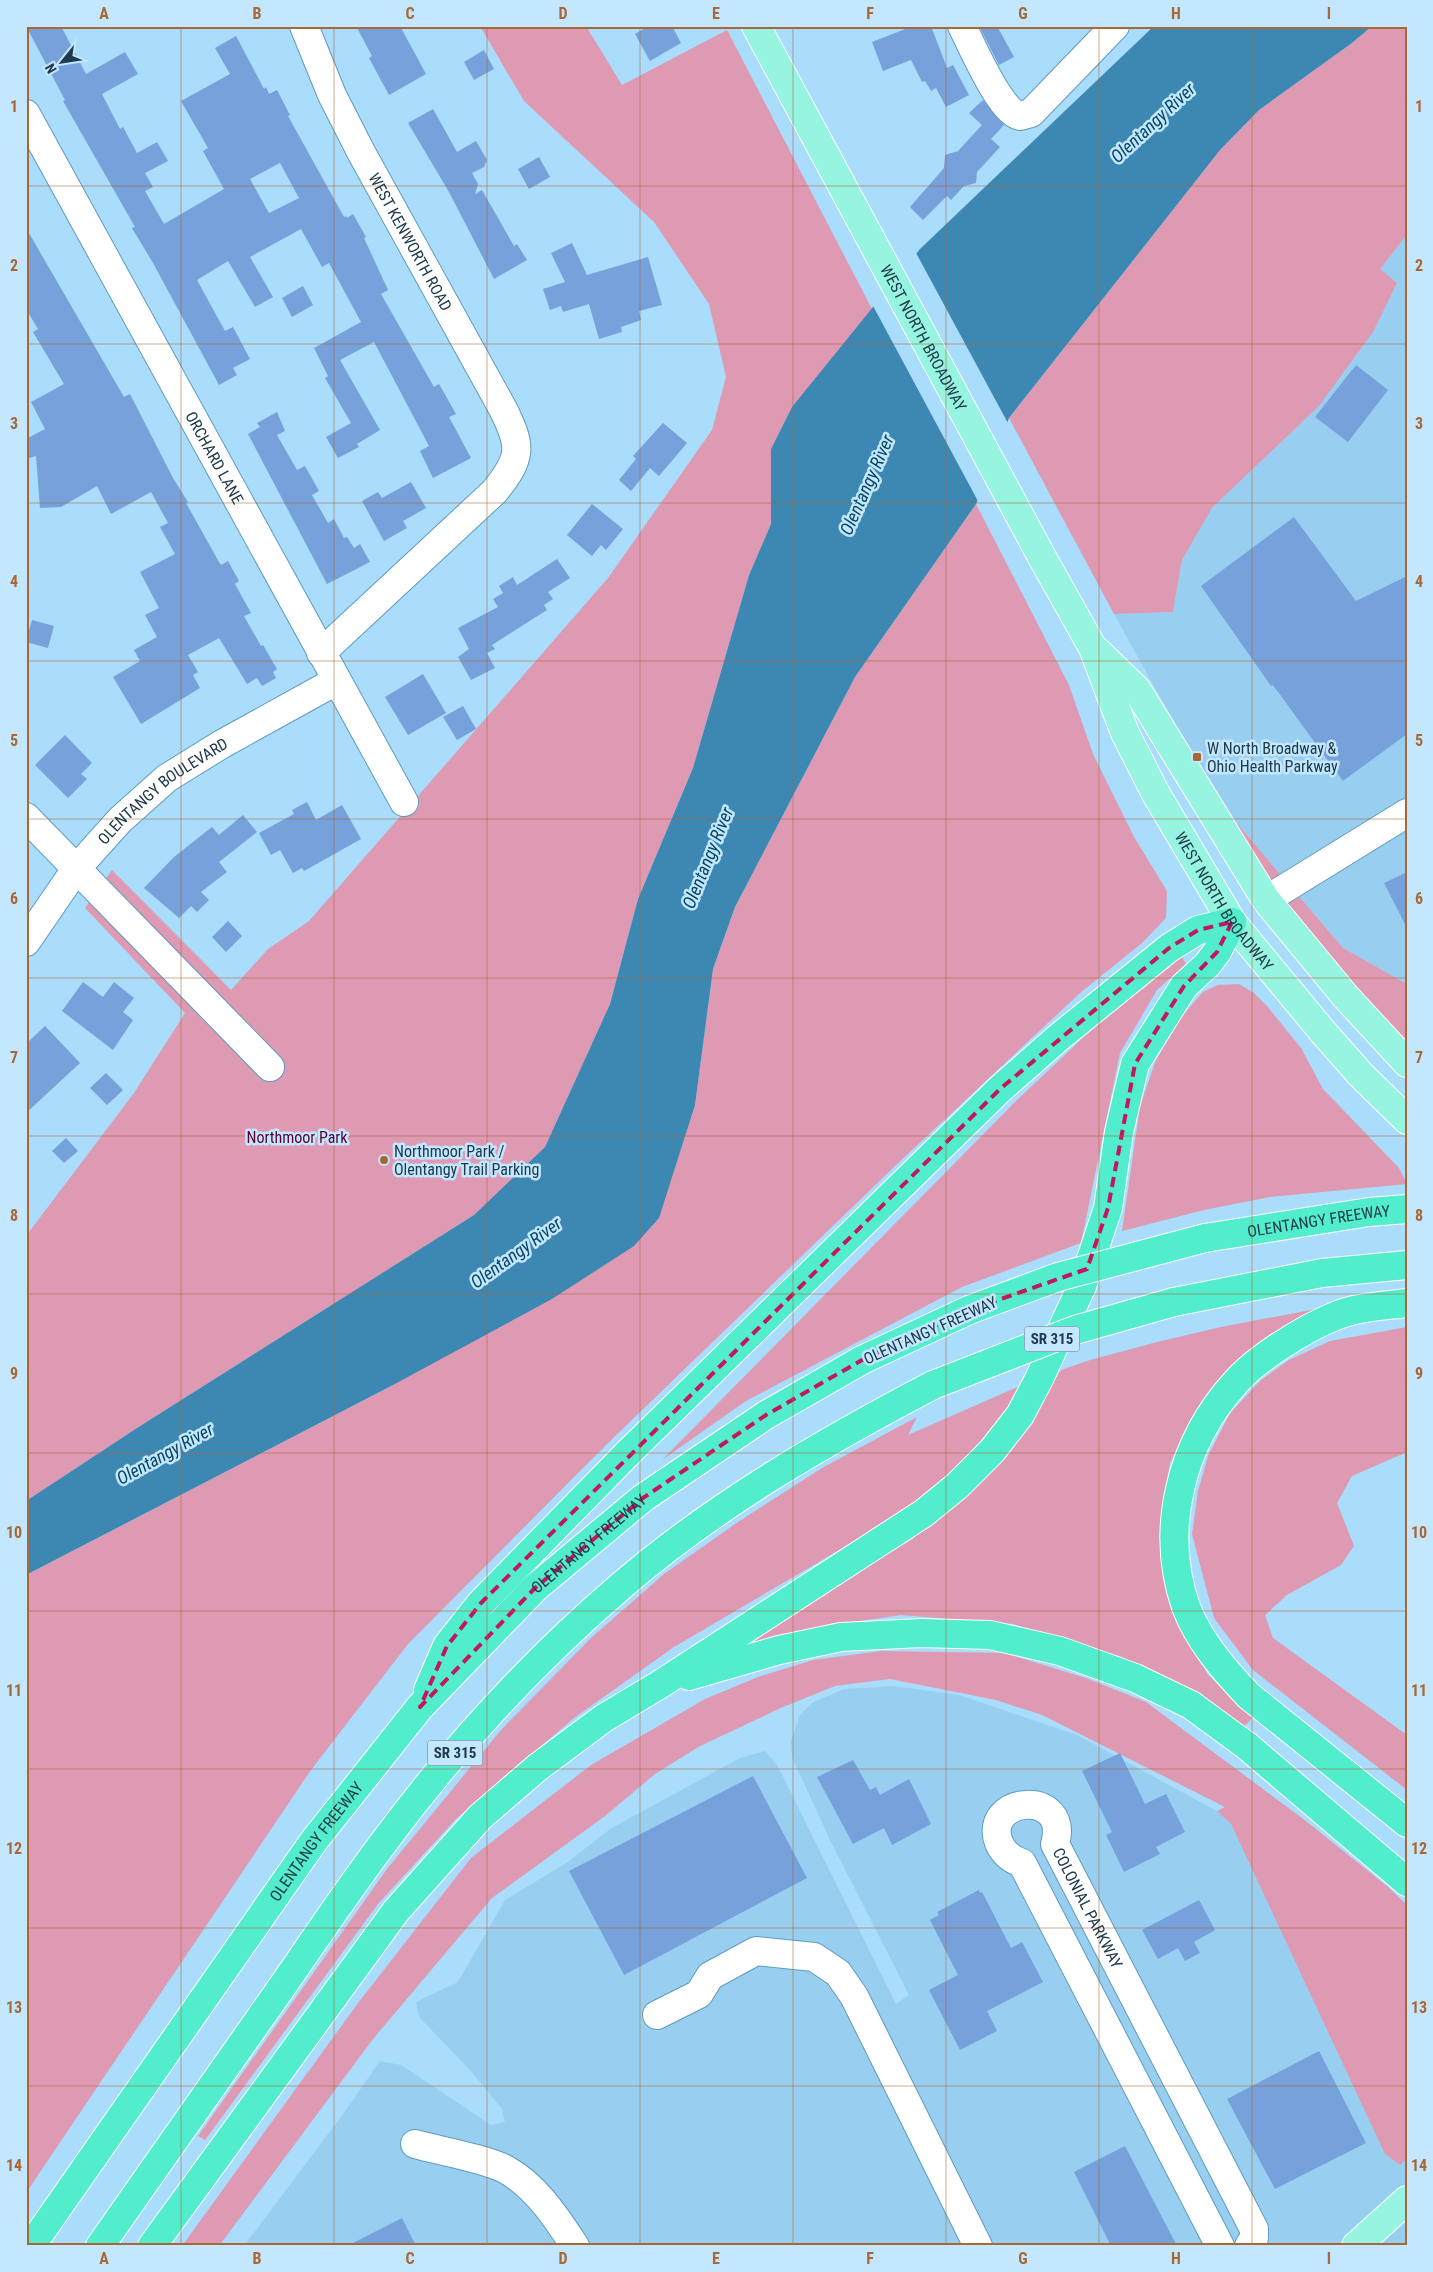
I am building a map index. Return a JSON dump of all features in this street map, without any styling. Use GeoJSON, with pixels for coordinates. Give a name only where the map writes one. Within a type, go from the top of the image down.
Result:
{"type":"FeatureCollection","features":[{"type":"Feature","properties":{"kind":"highway"},"geometry":{"type":"LineString","coordinates":[[152,2246],[396,1911],[480,1817],[538,1766],[604,1718],[659,1686],[924,1513],[957,1486],[992,1451],[1020,1415],[1039,1379],[1082,1286],[1108,1208],[1119,1132],[1135,1064],[1184,986],[1207,965],[1217,952],[1232,922]]}},
{"type":"Feature","properties":{"kind":"highway"},"geometry":{"type":"LineString","coordinates":[[420,1707],[447,1646],[481,1603],[628,1454],[1000,1089],[1065,1032],[1168,948],[1198,930],[1232,922]]}},
{"type":"Feature","properties":{"kind":"highway","name":"OLENTANGY FREEWAY"},"geometry":{"type":"LineString","coordinates":[[31,2246],[313,1842],[420,1707],[535,1588],[643,1498],[766,1415],[862,1360],[969,1310],[1058,1277],[1205,1238],[1369,1212],[1407,1209]]}},
{"type":"Feature","properties":{"kind":"highway","name":"SR 315"},"geometry":{"type":"LineString","coordinates":[[100,2246],[382,1844],[462,1744],[514,1687],[573,1628],[622,1584],[677,1542],[735,1501],[840,1434],[934,1385],[1075,1330],[1174,1302],[1322,1273],[1407,1265]]}},
{"type":"Feature","properties":{"kind":"highway"},"geometry":{"type":"LineString","coordinates":[[1407,1302],[1335,1316],[1310,1328],[1274,1351],[1236,1382],[1202,1429],[1185,1470],[1175,1508],[1174,1529],[1179,1580],[1187,1608],[1212,1655],[1249,1696],[1407,1823]]}},
{"type":"Feature","properties":{"kind":"highway"},"geometry":{"type":"LineString","coordinates":[[659,1686],[779,1650],[841,1636],[921,1633],[990,1635],[1060,1651],[1135,1678],[1191,1705],[1247,1746],[1407,1882]]}},
{"type":"Feature","properties":{"kind":"main road","name":"WEST NORTH BROADWAY"},"geometry":{"type":"LineString","coordinates":[[756,26],[874,248],[1093,648],[1125,733],[1156,794],[1232,922],[1323,1032],[1407,1120]]}},
{"type":"Feature","properties":{"kind":"main road","name":"WEST NORTH BROADWAY"},"geometry":{"type":"LineString","coordinates":[[1093,648],[1137,690],[1266,900],[1346,998],[1407,1063]]}},
{"type":"Feature","properties":{"kind":"main road"},"geometry":{"type":"LineString","coordinates":[[1232,922],[1266,900]]}},
{"type":"Feature","properties":{"kind":"main road"},"geometry":{"type":"LineString","coordinates":[[1356,2246],[1407,2200]]}},
{"type":"Feature","properties":{"kind":"street","name":"WEST KENWORTH ROAD"},"geometry":{"type":"LineString","coordinates":[[304,26],[332,95],[361,152],[514,431],[517,444],[516,455],[509,473],[495,491],[321,653]]}},
{"type":"Feature","properties":{"kind":"street"},"geometry":{"type":"LineString","coordinates":[[962,26],[1001,101],[1011,113],[1020,116],[1031,113],[1068,72],[1115,26]]}},
{"type":"Feature","properties":{"kind":"street","name":"ORCHARD LANE"},"geometry":{"type":"LineString","coordinates":[[26,114],[404,802]]}},
{"type":"Feature","properties":{"kind":"street","name":"OLENTANGY BOULEVARD"},"geometry":{"type":"LineString","coordinates":[[26,942],[76,869],[120,820],[168,778],[222,744],[336,681]]}},
{"type":"Feature","properties":{"kind":"street"},"geometry":{"type":"LineString","coordinates":[[1266,900],[1407,813]]}},
{"type":"Feature","properties":{"kind":"street"},"geometry":{"type":"LineString","coordinates":[[26,817],[270,1066]]}},
{"type":"Feature","properties":{"kind":"street","name":"COLONIAL PARKWAY"},"geometry":{"type":"LineString","coordinates":[[1220,2246],[1022,1863],[1012,1859],[1000,1845],[997,1834],[1000,1822],[1007,1812],[1017,1806],[1034,1805],[1045,1810],[1053,1819],[1057,1830],[1055,1844],[1254,2228],[1254,2238],[1249,2246]]}},
{"type":"Feature","properties":{"kind":"street"},"geometry":{"type":"LineString","coordinates":[[657,2016],[699,1994],[710,1976],[756,1951],[814,1957],[835,1971],[854,1996],[978,2246]]}},
{"type":"Feature","properties":{"kind":"street"},"geometry":{"type":"LineString","coordinates":[[415,2144],[505,2169],[521,2180],[555,2215],[574,2246]]}},
{"type":"Feature","properties":{"kind":"highlighted area"},"geometry":{"type":"Polygon","coordinates":[[[1232,922],[1217,952],[1184,986],[1135,1064],[1108,1208],[1087,1269],[969,1310],[862,1360],[766,1415],[643,1498],[535,1588],[420,1707],[447,1646],[481,1603],[1000,1089],[1169,948],[1198,930],[1232,922]]]}},
{"type":"Feature","properties":{"kind":"shaded area"},"geometry":{"type":"Polygon","coordinates":[[[1407,235],[1407,984],[1343,948],[1218,801],[1114,614],[1173,612],[1182,560],[1212,508],[1319,406],[1380,269],[1407,235]]]}},
{"type":"Feature","properties":{"kind":"shaded area"},"geometry":{"type":"Polygon","coordinates":[[[894,1686],[959,1695],[1077,1735],[1217,1811],[1231,1824],[1400,2165],[1407,2159],[1407,2246],[244,2246],[346,2110],[380,2061],[401,2065],[491,2125],[505,2122],[502,2109],[470,2070],[419,2017],[416,2002],[458,1982],[505,1900],[568,1862],[610,1829],[740,1758],[765,1751],[777,1765],[896,2004],[909,1995],[830,1840],[792,1757],[791,1741],[800,1715],[812,1703],[844,1689],[894,1686]]]}},
{"type":"Feature","properties":{"kind":"green space","name":"Northmoor Park"},"geometry":{"type":"Polygon","coordinates":[[[480,26],[586,26],[622,85],[727,30],[872,309],[792,407],[771,449],[771,524],[749,575],[693,768],[638,899],[610,1004],[545,1147],[474,1215],[137,1428],[26,1501],[26,1236],[134,1093],[185,1013],[85,908],[112,870],[231,990],[268,949],[309,921],[608,578],[712,430],[726,377],[709,304],[654,222],[524,101],[480,26]]]}},
{"type":"Feature","properties":{"kind":"green space"},"geometry":{"type":"Polygon","coordinates":[[[1372,26],[1407,26],[1407,235],[1380,269],[1397,283],[1373,332],[1319,406],[1212,508],[1182,560],[1173,612],[1114,614],[1009,418],[1220,150],[1259,110],[1352,43],[1372,26]]]}},
{"type":"Feature","properties":{"kind":"green space"},"geometry":{"type":"Polygon","coordinates":[[[976,504],[1069,685],[1093,754],[1134,837],[1167,891],[1166,918],[1142,943],[1080,993],[895,1166],[608,1443],[408,1644],[311,1770],[26,2193],[26,1575],[393,1385],[695,1105],[713,969],[735,907],[855,677],[976,504]]]}},
{"type":"Feature","properties":{"kind":"green space"},"geometry":{"type":"Polygon","coordinates":[[[1218,801],[1343,948],[1407,984],[1407,1044],[1331,960],[1282,901],[1218,801]]]}},
{"type":"Feature","properties":{"kind":"green space"},"geometry":{"type":"Polygon","coordinates":[[[1182,957],[1186,964],[1157,990],[1120,1053],[1081,1243],[962,1287],[746,1401],[662,1460],[1016,1101],[1123,1000],[1182,957]]]}},
{"type":"Feature","properties":{"kind":"green space"},"geometry":{"type":"Polygon","coordinates":[[[1239,984],[1254,993],[1267,1006],[1301,1048],[1323,1089],[1399,1168],[1407,1184],[1270,1197],[1204,1210],[1122,1231],[1140,1106],[1156,1060],[1182,1016],[1203,992],[1218,985],[1239,984]]]}},
{"type":"Feature","properties":{"kind":"green space"},"geometry":{"type":"Polygon","coordinates":[[[1316,1309],[1269,1335],[1229,1368],[1194,1414],[1170,1463],[1162,1508],[1162,1566],[1176,1615],[1208,1675],[1253,1717],[1244,1727],[1199,1692],[1119,1656],[1013,1624],[901,1615],[808,1629],[748,1646],[744,1639],[911,1540],[965,1497],[1017,1440],[1061,1370],[1157,1342],[1221,1327],[1316,1309]]]}},
{"type":"Feature","properties":{"kind":"green space"},"geometry":{"type":"Polygon","coordinates":[[[1407,1327],[1407,1452],[1352,1476],[1337,1503],[1354,1546],[1341,1565],[1287,1595],[1265,1615],[1273,1638],[1407,1735],[1407,1790],[1253,1670],[1214,1618],[1192,1534],[1198,1491],[1208,1456],[1230,1413],[1261,1380],[1289,1360],[1330,1341],[1407,1327]]]}},
{"type":"Feature","properties":{"kind":"green space"},"geometry":{"type":"Polygon","coordinates":[[[1022,1385],[997,1423],[956,1467],[899,1515],[674,1647],[574,1718],[456,1819],[378,1904],[205,2140],[198,2136],[387,1869],[501,1730],[591,1638],[664,1574],[738,1522],[822,1468],[917,1417],[908,1435],[1022,1385]]]}},
{"type":"Feature","properties":{"kind":"green space"},"geometry":{"type":"Polygon","coordinates":[[[881,1651],[1005,1653],[1086,1678],[1146,1702],[1306,1821],[1388,1887],[1407,1905],[1407,2159],[1400,2165],[1385,2154],[1231,1824],[1217,1811],[1225,1807],[1042,1715],[996,1700],[890,1679],[835,1686],[783,1707],[700,1746],[655,1774],[605,1816],[492,1898],[373,2039],[219,2246],[182,2246],[358,2003],[471,1858],[591,1765],[705,1699],[758,1677],[813,1660],[881,1651]]]}},
{"type":"Feature","properties":{"kind":"water","name":"Olentangy River"},"geometry":{"type":"Polygon","coordinates":[[[1154,26],[1372,26],[1352,43],[1259,110],[1220,150],[1009,418],[976,504],[855,677],[735,907],[713,969],[695,1105],[659,1218],[634,1246],[552,1299],[393,1385],[26,1575],[26,1501],[137,1428],[474,1215],[545,1147],[610,1004],[638,899],[693,768],[749,575],[771,524],[771,449],[792,407],[920,249],[1154,26]]]}},
{"type":"Feature","properties":{"kind":"pier"},"geometry":{"type":"Polygon","coordinates":[[[915,251],[1009,425],[979,503],[872,304],[915,251]]]}},
{"type":"Feature","properties":{"kind":"building"},"geometry":{"type":"Polygon","coordinates":[[[26,26],[61,26],[86,74],[125,52],[138,74],[102,94],[120,129],[123,127],[137,153],[157,142],[168,161],[145,173],[153,187],[145,191],[164,224],[224,189],[203,151],[208,148],[181,101],[230,74],[215,48],[236,36],[264,89],[266,87],[269,94],[277,90],[290,115],[288,116],[344,217],[346,216],[347,218],[353,214],[366,237],[364,238],[388,290],[381,294],[434,387],[439,384],[456,414],[449,417],[471,458],[433,478],[420,451],[429,446],[374,342],[340,360],[380,430],[357,444],[359,447],[338,458],[326,437],[351,423],[325,378],[328,376],[314,348],[361,322],[329,263],[322,267],[301,229],[250,257],[273,297],[255,307],[228,261],[197,280],[225,331],[233,327],[250,359],[233,368],[237,375],[219,385],[132,228],[135,227],[63,101],[65,100],[26,26]],[[280,163],[250,179],[269,213],[299,198],[280,163]]]}},
{"type":"Feature","properties":{"kind":"building"},"geometry":{"type":"Polygon","coordinates":[[[356,26],[400,26],[426,74],[389,95],[369,58],[372,56],[356,26]]]}},
{"type":"Feature","properties":{"kind":"building"},"geometry":{"type":"Polygon","coordinates":[[[649,26],[672,26],[681,43],[650,61],[635,34],[649,26]]]}},
{"type":"Feature","properties":{"kind":"building"},"geometry":{"type":"Polygon","coordinates":[[[913,26],[931,26],[947,68],[953,65],[969,95],[946,107],[936,88],[931,91],[925,81],[922,82],[911,60],[883,71],[872,42],[913,26]]]}},
{"type":"Feature","properties":{"kind":"building"},"geometry":{"type":"Polygon","coordinates":[[[979,26],[997,26],[1014,57],[999,65],[979,26]]]}},
{"type":"Feature","properties":{"kind":"building"},"geometry":{"type":"Polygon","coordinates":[[[484,50],[494,69],[474,80],[464,62],[484,50]]]}},
{"type":"Feature","properties":{"kind":"building"},"geometry":{"type":"Polygon","coordinates":[[[983,100],[1004,125],[991,139],[1000,147],[977,172],[976,183],[964,186],[951,200],[947,196],[923,220],[910,207],[944,168],[945,155],[958,151],[982,125],[969,113],[983,100]]]}},
{"type":"Feature","properties":{"kind":"building"},"geometry":{"type":"Polygon","coordinates":[[[433,109],[457,152],[476,141],[487,160],[484,167],[472,173],[478,184],[475,194],[482,190],[514,246],[517,244],[527,260],[494,279],[449,192],[408,123],[433,109]]]}},
{"type":"Feature","properties":{"kind":"building"},"geometry":{"type":"Polygon","coordinates":[[[539,157],[550,177],[529,189],[518,169],[539,157]]]}},
{"type":"Feature","properties":{"kind":"building"},"geometry":{"type":"Polygon","coordinates":[[[26,228],[124,397],[130,394],[173,478],[188,502],[186,503],[219,562],[221,565],[228,561],[239,581],[235,584],[251,613],[244,616],[277,669],[273,672],[276,678],[262,686],[257,678],[247,684],[219,638],[188,655],[198,672],[193,675],[200,688],[141,724],[113,677],[140,661],[134,650],[157,637],[145,615],[159,608],[140,572],[175,554],[160,527],[168,523],[151,492],[111,514],[97,486],[61,507],[40,508],[36,456],[26,459],[26,439],[45,429],[31,402],[64,384],[33,332],[38,329],[26,309],[26,228]]]}},
{"type":"Feature","properties":{"kind":"building"},"geometry":{"type":"Polygon","coordinates":[[[572,243],[587,275],[648,257],[662,305],[639,311],[641,320],[621,327],[622,332],[599,339],[589,304],[563,312],[561,306],[550,310],[543,289],[565,282],[551,253],[572,243]]]}},
{"type":"Feature","properties":{"kind":"building"},"geometry":{"type":"Polygon","coordinates":[[[303,286],[313,305],[292,317],[282,298],[303,286]]]}},
{"type":"Feature","properties":{"kind":"building"},"geometry":{"type":"Polygon","coordinates":[[[1356,365],[1388,390],[1348,442],[1315,417],[1356,365]]]}},
{"type":"Feature","properties":{"kind":"building"},"geometry":{"type":"Polygon","coordinates":[[[277,412],[285,431],[277,435],[297,470],[305,466],[319,491],[312,495],[328,523],[334,519],[344,538],[347,537],[354,548],[360,544],[370,562],[327,584],[248,434],[260,427],[257,423],[277,412]]]}},
{"type":"Feature","properties":{"kind":"building"},"geometry":{"type":"Polygon","coordinates":[[[663,423],[687,443],[659,476],[650,468],[631,491],[619,480],[636,459],[633,456],[663,423]]]}},
{"type":"Feature","properties":{"kind":"building"},"geometry":{"type":"Polygon","coordinates":[[[411,482],[426,508],[403,521],[407,528],[384,541],[362,501],[378,492],[382,498],[411,482]]]}},
{"type":"Feature","properties":{"kind":"building"},"geometry":{"type":"Polygon","coordinates":[[[592,504],[623,529],[606,550],[601,545],[592,556],[567,535],[592,504]]]}},
{"type":"Feature","properties":{"kind":"building"},"geometry":{"type":"Polygon","coordinates":[[[1294,517],[1356,601],[1407,576],[1407,734],[1343,781],[1273,685],[1271,686],[1201,586],[1294,517]]]}},
{"type":"Feature","properties":{"kind":"building"},"geometry":{"type":"Polygon","coordinates":[[[557,559],[570,578],[548,592],[553,599],[544,605],[547,610],[492,645],[495,649],[487,653],[495,668],[471,680],[458,657],[469,649],[458,628],[498,607],[493,599],[503,593],[499,586],[513,577],[517,585],[557,559]]]}},
{"type":"Feature","properties":{"kind":"building"},"geometry":{"type":"Polygon","coordinates":[[[32,620],[54,626],[48,648],[26,642],[32,620]]]}},
{"type":"Feature","properties":{"kind":"building"},"geometry":{"type":"Polygon","coordinates":[[[423,674],[446,713],[408,735],[385,697],[423,674]]]}},
{"type":"Feature","properties":{"kind":"building"},"geometry":{"type":"Polygon","coordinates":[[[463,706],[476,729],[457,740],[443,717],[463,706]]]}},
{"type":"Feature","properties":{"kind":"building"},"geometry":{"type":"Polygon","coordinates":[[[65,735],[92,763],[81,774],[87,779],[68,798],[35,765],[65,735]]]}},
{"type":"Feature","properties":{"kind":"building"},"geometry":{"type":"Polygon","coordinates":[[[307,802],[316,820],[342,805],[361,839],[304,871],[302,868],[293,873],[280,850],[271,855],[259,833],[294,814],[292,810],[307,802]]]}},
{"type":"Feature","properties":{"kind":"building"},"geometry":{"type":"Polygon","coordinates":[[[243,815],[257,832],[219,862],[227,872],[201,892],[209,900],[197,912],[191,906],[179,918],[144,888],[174,857],[212,827],[219,835],[243,815]]]}},
{"type":"Feature","properties":{"kind":"building"},"geometry":{"type":"Polygon","coordinates":[[[1407,872],[1407,928],[1384,883],[1407,872]]]}},
{"type":"Feature","properties":{"kind":"building"},"geometry":{"type":"Polygon","coordinates":[[[228,921],[242,936],[226,952],[212,937],[228,921]]]}},
{"type":"Feature","properties":{"kind":"building"},"geometry":{"type":"Polygon","coordinates":[[[83,982],[103,997],[114,982],[134,998],[123,1012],[133,1020],[113,1050],[62,1011],[83,982]]]}},
{"type":"Feature","properties":{"kind":"building"},"geometry":{"type":"Polygon","coordinates":[[[45,1026],[80,1063],[26,1113],[26,1044],[45,1026]]]}},
{"type":"Feature","properties":{"kind":"building"},"geometry":{"type":"Polygon","coordinates":[[[106,1073],[123,1090],[107,1105],[90,1088],[106,1073]]]}},
{"type":"Feature","properties":{"kind":"building"},"geometry":{"type":"Polygon","coordinates":[[[66,1138],[78,1151],[64,1163],[52,1151],[66,1138]]]}},
{"type":"Feature","properties":{"kind":"building"},"geometry":{"type":"Polygon","coordinates":[[[1120,1753],[1145,1804],[1166,1794],[1185,1832],[1156,1847],[1160,1854],[1124,1872],[1106,1835],[1112,1832],[1082,1771],[1120,1753]]]}},
{"type":"Feature","properties":{"kind":"building"},"geometry":{"type":"Polygon","coordinates":[[[853,1760],[870,1790],[876,1787],[880,1795],[909,1779],[931,1824],[892,1845],[884,1828],[853,1844],[817,1777],[853,1760]]]}},
{"type":"Feature","properties":{"kind":"building"},"geometry":{"type":"Polygon","coordinates":[[[753,1776],[807,1878],[624,1975],[569,1871],[753,1776]]]}},
{"type":"Feature","properties":{"kind":"building"},"geometry":{"type":"Polygon","coordinates":[[[979,1890],[980,1893],[982,1892],[1011,1948],[1022,1942],[1043,1982],[987,2011],[997,2031],[960,2050],[929,1990],[958,1975],[930,1920],[939,1915],[937,1912],[979,1890]]]}},
{"type":"Feature","properties":{"kind":"building"},"geometry":{"type":"Polygon","coordinates":[[[1199,1900],[1215,1930],[1194,1942],[1200,1953],[1185,1961],[1178,1948],[1158,1959],[1142,1930],[1199,1900]]]}},
{"type":"Feature","properties":{"kind":"building"},"geometry":{"type":"Polygon","coordinates":[[[1319,2051],[1366,2143],[1275,2189],[1227,2099],[1319,2051]]]}},
{"type":"Feature","properties":{"kind":"building"},"geometry":{"type":"Polygon","coordinates":[[[1125,2146],[1177,2246],[1111,2246],[1074,2172],[1125,2146]]]}},
{"type":"Feature","properties":{"kind":"building"},"geometry":{"type":"Polygon","coordinates":[[[402,2218],[416,2246],[347,2246],[402,2218]]]}},
{"type":"Feature","properties":{"kind":"place","name":"W North Broadway & Ohio Health Parkway"},"geometry":{"type":"Point","coordinates":[1197,757]}},
{"type":"Feature","properties":{"kind":"place","name":"Northmoor Park / Olentangy Trail Parking"},"geometry":{"type":"Point","coordinates":[384,1160]}}]}
